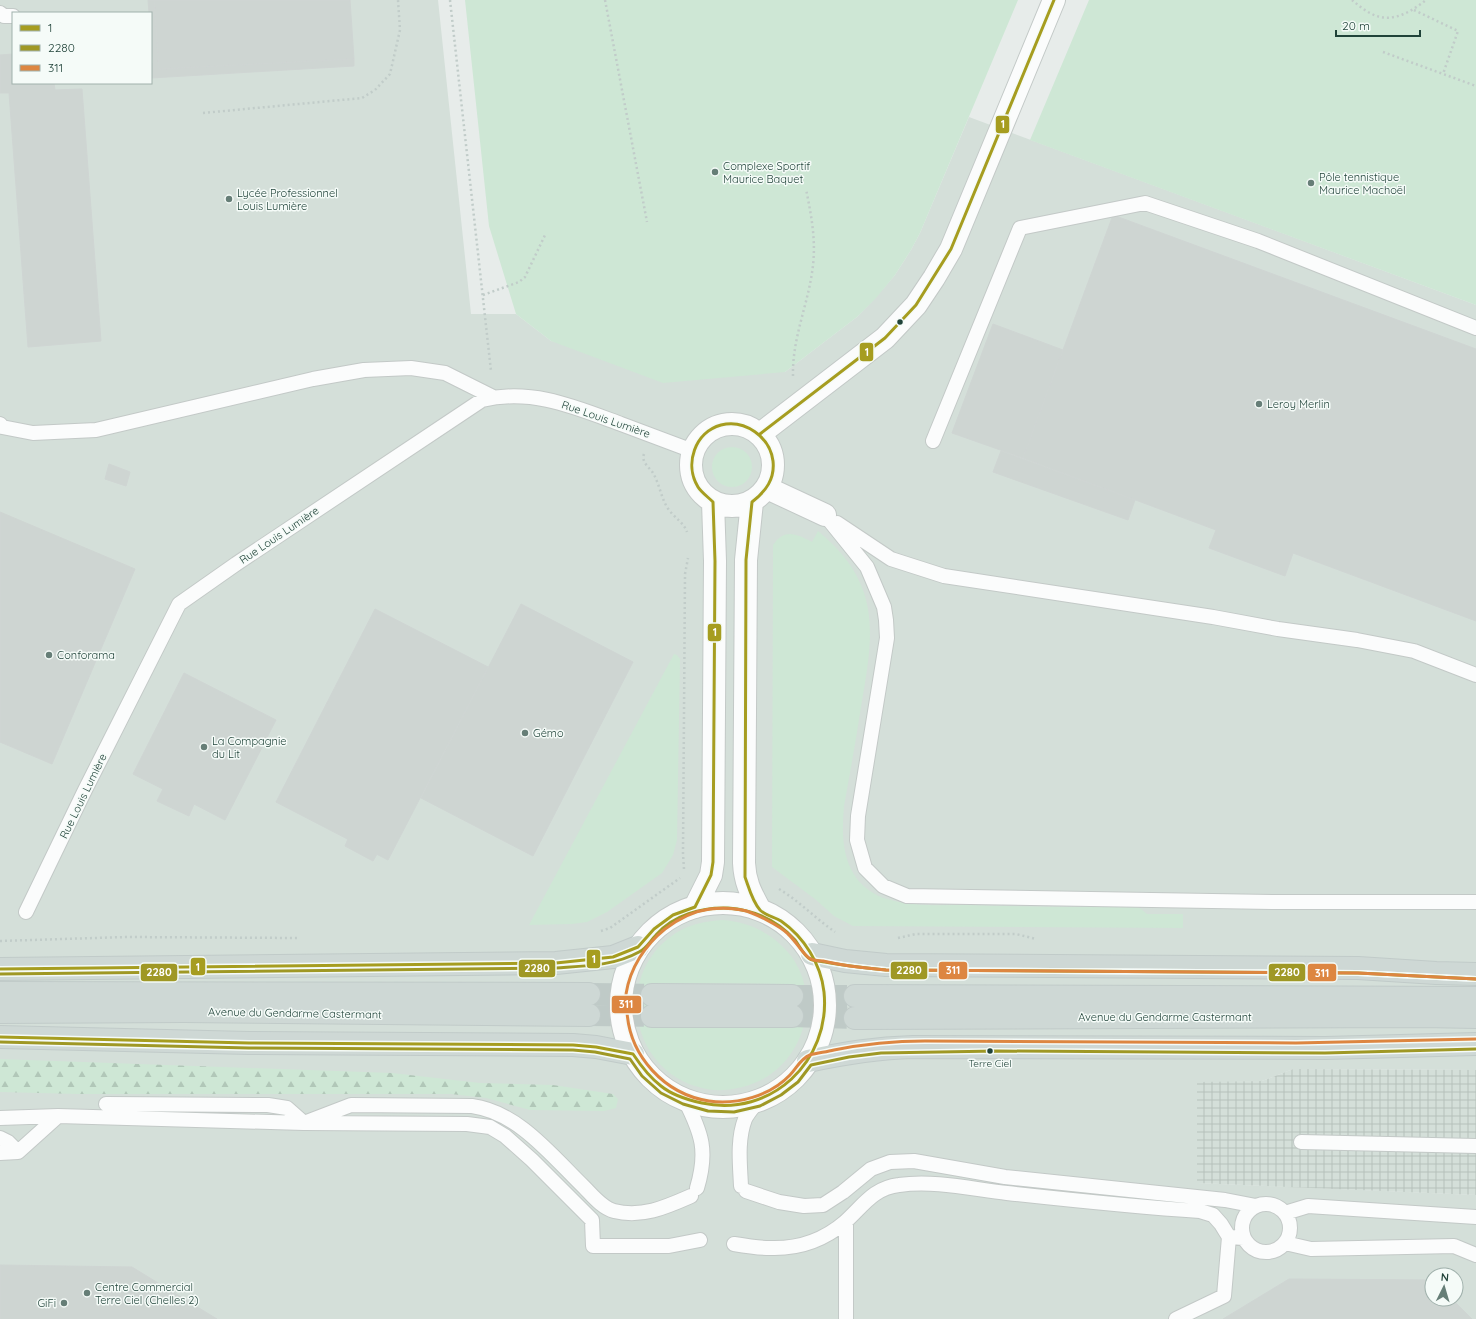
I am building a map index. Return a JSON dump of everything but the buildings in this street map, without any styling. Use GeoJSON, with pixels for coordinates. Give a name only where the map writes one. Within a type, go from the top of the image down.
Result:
{"type":"FeatureCollection","features":[{"type":"Feature","properties":{"kind":"main road"},"geometry":{"type":"LineString","coordinates":[[0,969],[556,963],[613,957],[638,947]]}},
{"type":"Feature","properties":{"kind":"main road"},"geometry":{"type":"LineString","coordinates":[[812,954],[844,961],[886,965],[1358,968],[1476,974]]}},
{"type":"Feature","properties":{"kind":"main road","name":"Avenue du Gendarme Castermant"},"geometry":{"type":"LineString","coordinates":[[0,993],[589,1005],[192,1012],[0,1012]]}},
{"type":"Feature","properties":{"kind":"main road","name":"Avenue du Gendarme Castermant"},"geometry":{"type":"LineString","coordinates":[[855,996],[1476,998]]}},
{"type":"Feature","properties":{"kind":"main road"},"geometry":{"type":"LineString","coordinates":[[652,1006],[792,1006]]}},
{"type":"Feature","properties":{"kind":"main road","name":"Avenue du Gendarme Castermant"},"geometry":{"type":"LineString","coordinates":[[855,1018],[1423,1016],[1476,1018]]}},
{"type":"Feature","properties":{"kind":"main road"},"geometry":{"type":"LineString","coordinates":[[0,1038],[249,1044],[573,1045],[596,1047],[632,1054]]}},
{"type":"Feature","properties":{"kind":"main road"},"geometry":{"type":"LineString","coordinates":[[808,1061],[874,1048],[913,1046],[1325,1048],[1476,1044]]}},
{"type":"Feature","properties":{"kind":"street"},"geometry":{"type":"LineString","coordinates":[[760,434],[885,338],[916,305],[950,250],[1054,0]]}},
{"type":"Feature","properties":{"kind":"street"},"geometry":{"type":"LineString","coordinates":[[760,910],[750,891],[745,877],[746,560],[760,495],[772,477],[774,465],[773,453],[768,442],[760,434],[742,425],[722,425],[709,430],[699,439],[693,451],[690,462],[694,480],[696,486],[703,495],[713,502],[726,506],[739,506],[760,495],[825,515]]}},
{"type":"Feature","properties":{"kind":"street"},"geometry":{"type":"LineString","coordinates":[[695,906],[711,875],[713,862],[715,561],[713,502]]}},
{"type":"Feature","properties":{"kind":"street"},"geometry":{"type":"LineString","coordinates":[[728,903],[760,910],[781,921],[798,936],[812,954],[822,980],[825,1008],[821,1036],[808,1061],[795,1078],[778,1091],[758,1101],[728,1107],[709,1106],[685,1100],[664,1089],[646,1073],[632,1054],[623,1027],[620,1000],[626,972],[638,947],[654,929],[673,915],[695,906],[728,903]]}},
{"type":"Feature","properties":{"kind":"lane"},"geometry":{"type":"LineString","coordinates":[[0,13],[4,16],[12,16]]}},
{"type":"Feature","properties":{"kind":"lane"},"geometry":{"type":"LineString","coordinates":[[934,441],[1020,228],[1145,203],[1258,241],[1476,328]]}},
{"type":"Feature","properties":{"kind":"lane"},"geometry":{"type":"LineString","coordinates":[[0,424],[2,427],[33,433],[96,430],[313,379],[364,370],[411,368],[445,373],[494,397]]}},
{"type":"Feature","properties":{"kind":"lane","name":"Rue Louis Lumière"},"geometry":{"type":"LineString","coordinates":[[26,912],[179,604],[242,560],[475,404],[482,400],[494,397],[533,396],[573,406],[693,451]]}},
{"type":"Feature","properties":{"kind":"lane"},"geometry":{"type":"LineString","coordinates":[[825,515],[891,560],[944,576],[1278,629],[1357,640],[1414,651],[1476,675]]}},
{"type":"Feature","properties":{"kind":"lane"},"geometry":{"type":"LineString","coordinates":[[825,515],[867,567],[884,607],[887,638],[858,816],[857,840],[865,868],[883,886],[907,896],[1275,902],[1476,902]]}},
{"type":"Feature","properties":{"kind":"lane"},"geometry":{"type":"LineString","coordinates":[[304,1123],[351,1105],[472,1106],[485,1108],[518,1124],[544,1147],[600,1203],[613,1211],[635,1214],[658,1210],[694,1192],[702,1170],[703,1153],[701,1137],[697,1124],[685,1100]]}},
{"type":"Feature","properties":{"kind":"lane"},"geometry":{"type":"LineString","coordinates":[[758,1101],[746,1118],[742,1133],[740,1152],[744,1189],[779,1202],[804,1206],[823,1205],[843,1192],[871,1169],[890,1162],[914,1160],[1005,1177],[1225,1200],[1256,1206]]}},
{"type":"Feature","properties":{"kind":"lane"},"geometry":{"type":"LineString","coordinates":[[106,1104],[268,1105],[287,1108],[304,1123]]}},
{"type":"Feature","properties":{"kind":"lane"},"geometry":{"type":"LineString","coordinates":[[0,1153],[18,1152],[58,1116]]}},
{"type":"Feature","properties":{"kind":"lane"},"geometry":{"type":"LineString","coordinates":[[0,1118],[58,1116],[304,1123],[467,1124],[490,1127],[505,1136],[532,1160],[592,1220],[593,1246],[669,1246],[700,1240]]}},
{"type":"Feature","properties":{"kind":"lane"},"geometry":{"type":"LineString","coordinates":[[0,1138],[8,1142],[18,1152]]}},
{"type":"Feature","properties":{"kind":"lane"},"geometry":{"type":"LineString","coordinates":[[1301,1142],[1476,1146]]}},
{"type":"Feature","properties":{"kind":"lane"},"geometry":{"type":"LineString","coordinates":[[734,1244],[769,1248],[792,1247],[811,1242],[828,1234],[846,1221],[872,1195],[886,1188],[898,1185],[930,1184],[1033,1196],[1200,1211],[1213,1215],[1229,1237],[1224,1296],[1176,1319]]}},
{"type":"Feature","properties":{"kind":"lane"},"geometry":{"type":"LineString","coordinates":[[1272,1204],[1285,1213],[1289,1220],[1289,1236],[1285,1243],[1279,1248],[1271,1252],[1263,1252],[1252,1247],[1244,1238],[1242,1224],[1249,1210],[1256,1206],[1272,1204]]}},
{"type":"Feature","properties":{"kind":"lane"},"geometry":{"type":"LineString","coordinates":[[1285,1213],[1308,1206],[1476,1217]]}},
{"type":"Feature","properties":{"kind":"lane"},"geometry":{"type":"LineString","coordinates":[[846,1221],[846,1319]]}},
{"type":"Feature","properties":{"kind":"lane"},"geometry":{"type":"LineString","coordinates":[[1229,1237],[1244,1238]]}},
{"type":"Feature","properties":{"kind":"lane"},"geometry":{"type":"LineString","coordinates":[[1285,1243],[1311,1249],[1454,1246],[1476,1255]]}},
{"type":"Feature","properties":{"kind":"path"},"geometry":{"type":"LineString","coordinates":[[203,112],[362,98],[375,90],[390,74],[400,30],[398,0]]}},
{"type":"Feature","properties":{"kind":"path"},"geometry":{"type":"LineString","coordinates":[[450,0],[494,397]]}},
{"type":"Feature","properties":{"kind":"path"},"geometry":{"type":"LineString","coordinates":[[605,0],[647,222]]}},
{"type":"Feature","properties":{"kind":"path"},"geometry":{"type":"LineString","coordinates":[[1352,0],[1373,15],[1391,19],[1414,10],[1426,0]]}},
{"type":"Feature","properties":{"kind":"path"},"geometry":{"type":"LineString","coordinates":[[1414,10],[1458,31],[1443,74]]}},
{"type":"Feature","properties":{"kind":"path"},"geometry":{"type":"LineString","coordinates":[[1383,52],[1476,86]]}},
{"type":"Feature","properties":{"kind":"path"},"geometry":{"type":"LineString","coordinates":[[802,402],[793,389],[793,366],[797,331],[809,289],[815,246],[806,189]]}},
{"type":"Feature","properties":{"kind":"path"},"geometry":{"type":"LineString","coordinates":[[483,295],[519,282],[525,277],[546,233]]}},
{"type":"Feature","properties":{"kind":"path"},"geometry":{"type":"LineString","coordinates":[[650,435],[643,458],[654,476],[669,510],[685,527],[687,533]]}},
{"type":"Feature","properties":{"kind":"path"},"geometry":{"type":"LineString","coordinates":[[596,933],[610,928],[684,874],[685,574],[688,554]]}},
{"type":"Feature","properties":{"kind":"path"},"geometry":{"type":"LineString","coordinates":[[745,877],[762,878],[782,891],[819,921],[838,934]]}},
{"type":"Feature","properties":{"kind":"path"},"geometry":{"type":"LineString","coordinates":[[0,941],[126,937],[303,938]]}},
{"type":"Feature","properties":{"kind":"shaded area","name":"Terre Ciel"},"geometry":{"type":"Polygon","coordinates":[[[0,0],[438,0],[471,314],[516,314],[551,341],[785,372],[857,317],[895,275],[920,233],[969,117],[1476,305],[1476,1070],[1293,1069],[1262,1081],[1197,1083],[1198,1183],[1476,1195],[1476,1319],[0,1319],[0,0]]]}},
{"type":"Feature","properties":{"kind":"shaded area"},"geometry":{"type":"Polygon","coordinates":[[[1293,1069],[1476,1070],[1476,1195],[1197,1183],[1197,1082],[1262,1081],[1293,1069]]]}},
{"type":"Feature","properties":{"kind":"green space","name":"Complexe Sportif Maurice Baquet"},"geometry":{"type":"Polygon","coordinates":[[[465,0],[1018,0],[920,233],[895,275],[876,298],[857,317],[785,372],[663,383],[551,341],[516,314],[489,226],[465,0]]]}},
{"type":"Feature","properties":{"kind":"green space","name":"Pôle tennistique Maurice Machoël"},"geometry":{"type":"Polygon","coordinates":[[[1089,0],[1476,0],[1476,305],[1030,140],[1089,0]]]}},
{"type":"Feature","properties":{"kind":"green space"},"geometry":{"type":"Polygon","coordinates":[[[732,447],[746,453],[752,467],[746,481],[732,487],[718,481],[712,467],[718,453],[732,447]]]}},
{"type":"Feature","properties":{"kind":"green space"},"geometry":{"type":"Polygon","coordinates":[[[818,531],[839,551],[854,570],[863,590],[868,611],[870,632],[869,655],[844,806],[843,825],[845,853],[852,871],[863,886],[883,898],[897,902],[917,904],[1040,907],[1084,907],[1098,904],[1136,905],[1147,914],[1183,914],[1183,928],[853,926],[834,916],[815,899],[772,867],[773,545],[777,540],[786,534],[796,535],[812,542],[818,531]]]}},
{"type":"Feature","properties":{"kind":"green space"},"geometry":{"type":"Polygon","coordinates":[[[674,654],[680,659],[677,840],[673,855],[662,873],[607,912],[587,922],[572,924],[529,925],[674,654]]]}},
{"type":"Feature","properties":{"kind":"green space"},"geometry":{"type":"Polygon","coordinates":[[[716,921],[732,921],[749,925],[772,937],[785,949],[797,964],[804,982],[806,1000],[805,1019],[800,1037],[791,1053],[779,1068],[763,1079],[745,1086],[732,1089],[713,1090],[694,1086],[682,1081],[666,1070],[653,1056],[644,1039],[638,1021],[637,1003],[639,985],[645,967],[655,951],[669,938],[688,927],[695,924],[716,921]],[[652,983],[652,1026],[792,1028],[792,984],[652,983]]]}},
{"type":"Feature","properties":{"kind":"green space"},"geometry":{"type":"Polygon","coordinates":[[[0,1059],[392,1073],[480,1083],[553,1085],[613,1094],[618,1099],[616,1108],[604,1111],[530,1110],[486,1098],[451,1094],[78,1094],[0,1092],[0,1059]]]}},
{"type":"Feature","properties":{"kind":"tunnel"},"geometry":{"type":"LineString","coordinates":[[589,994],[652,995]]}},
{"type":"Feature","properties":{"kind":"tunnel"},"geometry":{"type":"LineString","coordinates":[[792,996],[855,996]]}},
{"type":"Feature","properties":{"kind":"tunnel"},"geometry":{"type":"LineString","coordinates":[[589,1015],[652,1016]]}},
{"type":"Feature","properties":{"kind":"tunnel"},"geometry":{"type":"LineString","coordinates":[[792,1016],[855,1018]]}},
{"type":"Feature","properties":{"kind":"transit line","name":"1"},"geometry":{"type":"LineString","coordinates":[[760,434],[885,338],[916,305],[951,249],[1054,0]]}},
{"type":"Feature","properties":{"kind":"transit line","name":"1"},"geometry":{"type":"LineString","coordinates":[[0,969],[556,963],[613,957],[638,947],[654,929],[673,915],[695,907],[711,875],[713,862],[715,561],[713,502],[699,489],[694,478],[692,469],[694,450],[704,434],[721,425],[730,424],[747,427],[762,437],[767,444],[773,461],[773,473],[765,489],[752,502],[746,560],[745,877],[753,899],[760,910],[765,914],[781,921],[804,943],[815,961],[822,982],[824,992],[824,1017],[818,1041],[807,1061],[792,1079],[773,1093],[751,1102],[727,1105],[702,1103],[675,1095],[657,1083],[642,1067],[633,1054],[596,1047],[573,1045],[249,1043],[0,1037]]}},
{"type":"Feature","properties":{"kind":"transit line","name":"311"},"geometry":{"type":"LineString","coordinates":[[1476,979],[1358,973],[886,970],[846,966],[810,959],[788,934],[773,923],[747,911],[721,908],[704,910],[686,916],[675,922],[658,935],[645,950],[635,966],[626,994],[627,1012],[635,1043],[642,1058],[652,1070],[664,1081],[678,1090],[693,1097],[720,1102],[742,1100],[763,1094],[782,1082],[790,1075],[801,1061],[810,1055],[857,1046],[890,1042],[1296,1043],[1476,1039]]}},
{"type":"Feature","properties":{"kind":"transit line","name":"2280"},"geometry":{"type":"LineString","coordinates":[[0,974],[556,968],[588,966],[609,963],[629,957],[639,952],[663,928],[679,917],[708,909],[728,908],[747,911],[773,922],[788,933],[810,959],[848,966],[886,970],[1358,973],[1476,979]]}},
{"type":"Feature","properties":{"kind":"transit line","name":"2280"},"geometry":{"type":"LineString","coordinates":[[0,1042],[249,1048],[573,1050],[595,1052],[630,1059],[642,1076],[661,1093],[683,1104],[708,1111],[734,1112],[760,1106],[781,1095],[798,1082],[811,1065],[849,1057],[881,1053],[997,1051],[1325,1053],[1476,1049]]}},
{"type":"Feature","properties":{"kind":"place","name":"Complexe Sportif Maurice Baquet"},"geometry":{"type":"Point","coordinates":[715,172]}},
{"type":"Feature","properties":{"kind":"place","name":"Pôle tennistique Maurice Machoël"},"geometry":{"type":"Point","coordinates":[1311,183]}},
{"type":"Feature","properties":{"kind":"place","name":"Lycée Professionnel Louis Lumière"},"geometry":{"type":"Point","coordinates":[229,199]}},
{"type":"Feature","properties":{"kind":"place","name":"Leroy Merlin"},"geometry":{"type":"Point","coordinates":[1259,404]}},
{"type":"Feature","properties":{"kind":"place","name":"Conforama"},"geometry":{"type":"Point","coordinates":[49,655]}},
{"type":"Feature","properties":{"kind":"place","name":"Gémo"},"geometry":{"type":"Point","coordinates":[525,733]}},
{"type":"Feature","properties":{"kind":"place","name":"La Compagnie du Lit"},"geometry":{"type":"Point","coordinates":[204,747]}},
{"type":"Feature","properties":{"kind":"place","name":"Terre Ciel"},"geometry":{"type":"Point","coordinates":[990,1051]}},
{"type":"Feature","properties":{"kind":"place","name":"Centre Commercial Terre Ciel (Chelles 2)"},"geometry":{"type":"Point","coordinates":[87,1293]}},
{"type":"Feature","properties":{"kind":"place","name":"GiFi"},"geometry":{"type":"Point","coordinates":[64,1303]}}]}
